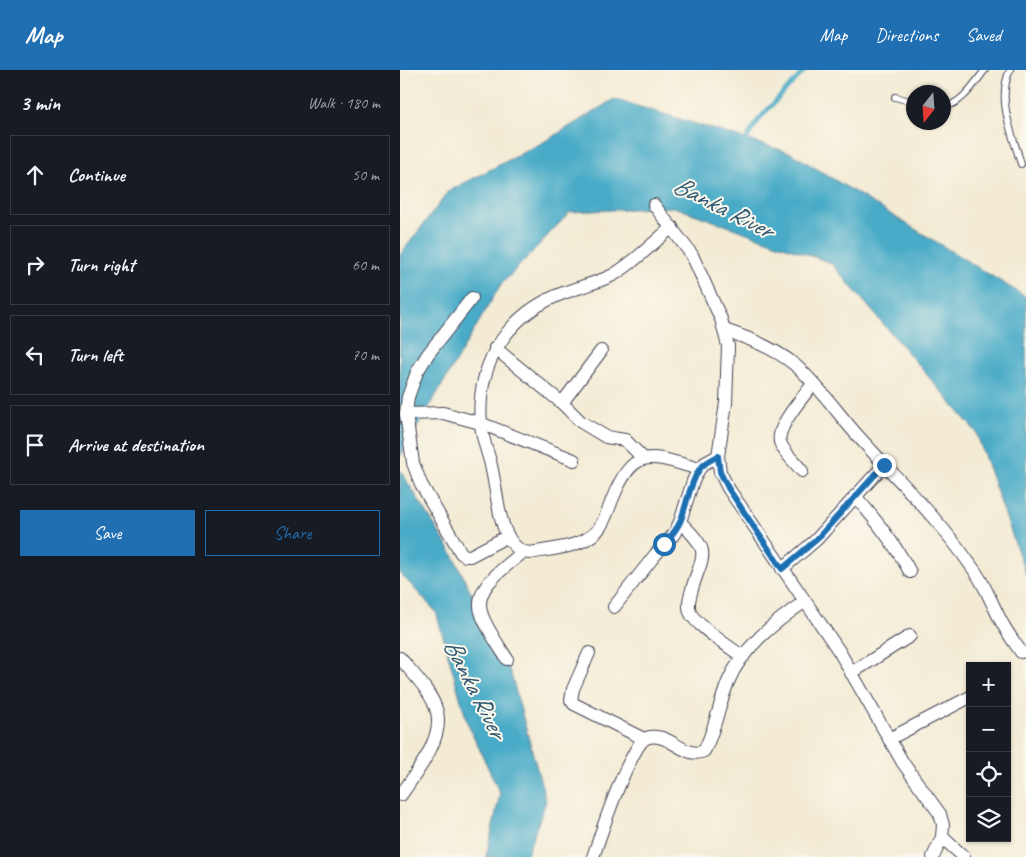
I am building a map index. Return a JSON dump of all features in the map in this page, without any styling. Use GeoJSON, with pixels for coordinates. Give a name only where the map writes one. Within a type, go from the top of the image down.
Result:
{"type":"FeatureCollection","features":[{"type":"Feature","properties":{"kind":"street"},"geometry":{"type":"LineString","coordinates":[[654,205],[692,255],[722,319],[728,346],[728,374],[726,403],[718,456],[720,472],[728,488],[839,651],[903,763],[940,814],[943,826],[942,837],[933,857]]}},
{"type":"Feature","properties":{"kind":"street"},"geometry":{"type":"LineString","coordinates":[[672,227],[629,264],[612,275],[556,296],[532,308],[509,329],[495,348],[486,370],[481,393],[480,423],[498,506],[508,536],[513,545],[523,552],[572,545],[586,540],[597,530],[606,516],[627,470],[643,458],[668,460],[699,470]]}},
{"type":"Feature","properties":{"kind":"street"},"geometry":{"type":"LineString","coordinates":[[472,298],[416,372],[408,397],[406,414],[413,463],[422,484],[461,552],[466,556],[470,556],[508,536]]}},
{"type":"Feature","properties":{"kind":"street"},"geometry":{"type":"LineString","coordinates":[[724,330],[750,338],[795,364],[947,533],[973,567],[987,590],[1007,633],[1021,652]]}},
{"type":"Feature","properties":{"kind":"street"},"geometry":{"type":"LineString","coordinates":[[495,348],[562,403],[574,416],[606,437],[625,440],[643,458]]}},
{"type":"Feature","properties":{"kind":"street"},"geometry":{"type":"LineString","coordinates":[[562,403],[601,351]]}},
{"type":"Feature","properties":{"kind":"street"},"geometry":{"type":"LineString","coordinates":[[802,471],[784,450],[780,441],[780,434],[795,407],[813,384]]}},
{"type":"Feature","properties":{"kind":"street"},"geometry":{"type":"LineString","coordinates":[[406,414],[443,413],[480,423],[574,460]]}},
{"type":"Feature","properties":{"kind":"street"},"geometry":{"type":"LineString","coordinates":[[614,607],[674,534],[699,470],[705,463],[718,456]]}},
{"type":"Feature","properties":{"kind":"street"},"geometry":{"type":"LineString","coordinates":[[782,569],[816,540],[884,465]]}},
{"type":"Feature","properties":{"kind":"street"},"geometry":{"type":"LineString","coordinates":[[855,496],[874,517],[902,556],[910,572]]}},
{"type":"Feature","properties":{"kind":"street"},"geometry":{"type":"LineString","coordinates":[[680,522],[700,543],[703,551],[689,601],[690,612],[698,623],[743,657]]}},
{"type":"Feature","properties":{"kind":"street"},"geometry":{"type":"LineString","coordinates":[[507,659],[481,615],[480,603],[487,585],[523,552]]}},
{"type":"Feature","properties":{"kind":"street"},"geometry":{"type":"LineString","coordinates":[[593,857],[620,782],[635,752],[644,739],[651,736],[662,738],[692,753],[698,754],[704,751],[729,679],[743,657],[782,618],[804,602]]}},
{"type":"Feature","properties":{"kind":"street"},"geometry":{"type":"LineString","coordinates":[[851,673],[910,636]]}},
{"type":"Feature","properties":{"kind":"street"},"geometry":{"type":"LineString","coordinates":[[589,653],[572,689],[571,700],[574,704],[644,739]]}},
{"type":"Feature","properties":{"kind":"street"},"geometry":{"type":"LineString","coordinates":[[400,658],[418,678],[430,698],[437,712],[438,725],[428,753],[401,795]]}},
{"type":"Feature","properties":{"kind":"street"},"geometry":{"type":"LineString","coordinates":[[889,739],[966,699]]}},
{"type":"Feature","properties":{"kind":"street"},"geometry":{"type":"LineString","coordinates":[[942,837],[964,857]]}},
{"type":"Feature","properties":{"kind":"lane"},"geometry":{"type":"LineString","coordinates":[[951,105],[961,99],[985,70]]}},
{"type":"Feature","properties":{"kind":"lane"},"geometry":{"type":"LineString","coordinates":[[1010,70],[1004,92],[1005,107],[1021,164]]}},
{"type":"Feature","properties":{"kind":"lane"},"geometry":{"type":"LineString","coordinates":[[895,97],[906,100]]}},
{"type":"Feature","properties":{"kind":"water","name":"Banka River"},"geometry":{"type":"Polygon","coordinates":[[[614,99],[791,153],[1026,297],[1026,575],[976,432],[831,263],[674,207],[570,212],[500,286],[400,457],[400,255],[449,191],[549,139],[614,99]]]}},
{"type":"Feature","properties":{"kind":"water","name":"Banka River"},"geometry":{"type":"Polygon","coordinates":[[[400,470],[452,553],[511,674],[546,801],[526,857],[486,857],[500,794],[467,722],[436,612],[400,573],[400,470]]]}},
{"type":"Feature","properties":{"kind":"waterway"},"geometry":{"type":"LineString","coordinates":[[743,144],[759,119],[805,70]]}},
{"type":"Feature","properties":{"kind":"route"},"geometry":{"type":"LineString","coordinates":[[664,544],[674,534],[680,522],[693,482],[699,470],[705,463],[718,456],[720,472],[728,488],[782,569],[816,540],[884,465]]}}]}
